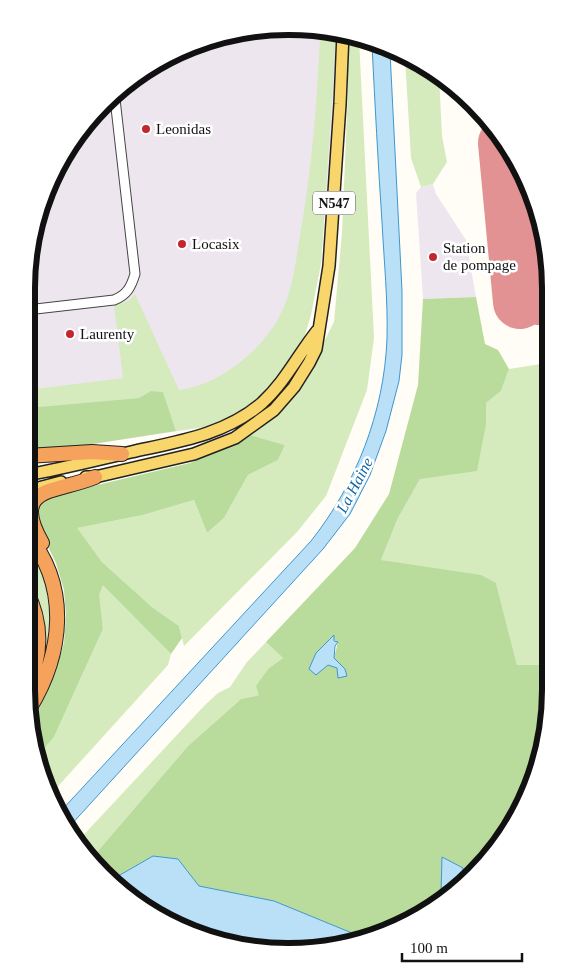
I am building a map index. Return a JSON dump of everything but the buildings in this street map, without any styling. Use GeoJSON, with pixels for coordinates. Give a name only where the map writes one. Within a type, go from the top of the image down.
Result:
{"type":"FeatureCollection","features":[{"type":"Feature","properties":{"kind":"highway"},"geometry":{"type":"LineString","coordinates":[[35,456],[92,452],[122,454]]}},
{"type":"Feature","properties":{"kind":"highway"},"geometry":{"type":"LineString","coordinates":[[35,501],[46,492],[95,477]]}},
{"type":"Feature","properties":{"kind":"highway"},"geometry":{"type":"LineString","coordinates":[[35,529],[42,544],[58,615],[56,645],[48,673],[36,698]]}},
{"type":"Feature","properties":{"kind":"highway"},"geometry":{"type":"LineString","coordinates":[[35,544],[49,571]]}},
{"type":"Feature","properties":{"kind":"highway"},"geometry":{"type":"LineString","coordinates":[[35,613],[39,641],[35,668]]}},
{"type":"Feature","properties":{"kind":"main road","name":"N547"},"geometry":{"type":"LineString","coordinates":[[35,489],[194,454],[222,444],[251,428],[274,410],[302,375],[316,349],[326,291],[341,94],[343,41]]}},
{"type":"Feature","properties":{"kind":"main road","name":"N547"},"geometry":{"type":"LineString","coordinates":[[35,474],[211,432],[248,413],[281,383],[318,331]]}},
{"type":"Feature","properties":{"kind":"street"},"geometry":{"type":"LineString","coordinates":[[35,309],[114,300],[123,297],[130,288],[135,274],[116,103]]}},
{"type":"Feature","properties":{"kind":"shaded area"},"geometry":{"type":"Polygon","coordinates":[[[288,35],[336,40],[333,109],[321,264],[211,426],[73,447],[35,449],[35,288],[37,255],[48,207],[61,176],[87,134],[109,109],[134,87],[162,69],[191,54],[207,48],[255,37],[288,35]]]}},
{"type":"Feature","properties":{"kind":"shaded area"},"geometry":{"type":"Polygon","coordinates":[[[433,184],[436,194],[466,240],[476,297],[423,299],[416,193],[421,187],[433,184]]]}},
{"type":"Feature","properties":{"kind":"green space"},"geometry":{"type":"Polygon","coordinates":[[[320,37],[322,37],[336,40],[321,264],[311,315],[301,348],[273,387],[254,405],[211,426],[176,431],[163,392],[151,391],[139,398],[35,407],[35,389],[123,378],[114,305],[128,301],[135,294],[179,390],[195,387],[210,381],[226,372],[254,350],[276,323],[289,291],[296,263],[304,210],[316,110],[320,37]]]}},
{"type":"Feature","properties":{"kind":"green space"},"geometry":{"type":"Polygon","coordinates":[[[348,42],[359,45],[374,338],[367,390],[326,496],[297,532],[184,646],[179,626],[152,607],[102,562],[76,528],[143,515],[194,500],[207,533],[224,518],[248,475],[278,460],[285,445],[251,435],[300,389],[334,322],[342,233],[348,91],[348,42]]]}},
{"type":"Feature","properties":{"kind":"green space"},"geometry":{"type":"Polygon","coordinates":[[[405,63],[439,85],[442,136],[447,162],[433,184],[421,187],[411,158],[405,63]]]}},
{"type":"Feature","properties":{"kind":"green space"},"geometry":{"type":"Polygon","coordinates":[[[476,297],[485,344],[498,350],[509,369],[501,391],[486,403],[486,424],[477,471],[420,479],[398,518],[381,560],[481,575],[496,583],[517,665],[542,665],[540,723],[537,739],[523,787],[508,816],[490,844],[463,874],[463,868],[442,858],[441,892],[386,924],[372,929],[352,933],[274,901],[199,886],[178,859],[153,856],[117,877],[95,854],[188,746],[241,699],[259,695],[256,686],[269,668],[283,658],[266,642],[355,548],[389,494],[418,385],[423,299],[476,297]],[[330,638],[309,669],[322,670],[328,665],[337,668],[338,673],[344,670],[334,658],[338,642],[330,638]]]}},
{"type":"Feature","properties":{"kind":"green space"},"geometry":{"type":"Polygon","coordinates":[[[542,364],[542,665],[517,665],[496,583],[381,560],[398,518],[420,479],[486,424],[486,403],[501,391],[509,369],[542,364]]]}},
{"type":"Feature","properties":{"kind":"green space"},"geometry":{"type":"Polygon","coordinates":[[[151,391],[163,392],[176,431],[73,447],[35,449],[35,407],[139,398],[151,391]]]}},
{"type":"Feature","properties":{"kind":"green space"},"geometry":{"type":"Polygon","coordinates":[[[251,435],[285,445],[278,460],[248,475],[224,518],[207,533],[194,500],[143,515],[77,528],[102,562],[152,607],[179,626],[182,638],[171,654],[103,585],[99,595],[103,629],[54,737],[43,750],[36,708],[55,673],[64,643],[66,616],[64,590],[56,563],[37,524],[37,506],[51,496],[190,463],[251,435]]]}},
{"type":"Feature","properties":{"kind":"green space"},"geometry":{"type":"Polygon","coordinates":[[[35,558],[42,571],[52,605],[47,657],[35,684],[35,558]]]}},
{"type":"Feature","properties":{"kind":"green space"},"geometry":{"type":"Polygon","coordinates":[[[103,584],[171,654],[168,665],[55,789],[43,750],[54,737],[103,629],[98,594],[103,584]]]}},
{"type":"Feature","properties":{"kind":"green space"},"geometry":{"type":"Polygon","coordinates":[[[266,642],[283,658],[269,668],[259,695],[241,699],[188,746],[95,854],[82,836],[204,706],[218,693],[230,687],[247,662],[266,642]]]}},
{"type":"Feature","properties":{"kind":"water","name":"La Haine"},"geometry":{"type":"Polygon","coordinates":[[[372,49],[390,56],[402,291],[402,355],[399,381],[386,431],[370,475],[350,514],[323,549],[73,822],[64,808],[311,541],[327,519],[354,472],[374,420],[385,367],[387,339],[386,295],[372,49]]]}},
{"type":"Feature","properties":{"kind":"water"},"geometry":{"type":"Polygon","coordinates":[[[334,635],[334,641],[338,642],[335,646],[334,658],[345,669],[347,676],[338,678],[337,668],[328,665],[316,675],[309,669],[316,653],[334,635]]]}},
{"type":"Feature","properties":{"kind":"water"},"geometry":{"type":"Polygon","coordinates":[[[153,856],[178,859],[199,886],[274,901],[352,933],[372,929],[322,941],[288,943],[239,938],[207,930],[176,917],[134,891],[117,877],[153,856]]]}},
{"type":"Feature","properties":{"kind":"water"},"geometry":{"type":"Polygon","coordinates":[[[442,857],[463,868],[463,874],[441,892],[442,857]]]}},
{"type":"Feature","properties":{"kind":"taxiway"},"geometry":{"type":"LineString","coordinates":[[520,302],[529,312],[542,315]]}},
{"type":"Feature","properties":{"kind":"runway"},"geometry":{"type":"LineString","coordinates":[[507,160],[520,302]]}},
{"type":"Feature","properties":{"kind":"place","name":"Leonidas"},"geometry":{"type":"Point","coordinates":[146,129]}},
{"type":"Feature","properties":{"kind":"place","name":"Locasix"},"geometry":{"type":"Point","coordinates":[182,244]}},
{"type":"Feature","properties":{"kind":"place","name":"Station de pompage"},"geometry":{"type":"Point","coordinates":[433,257]}},
{"type":"Feature","properties":{"kind":"place","name":"Laurenty"},"geometry":{"type":"Point","coordinates":[70,334]}}]}
